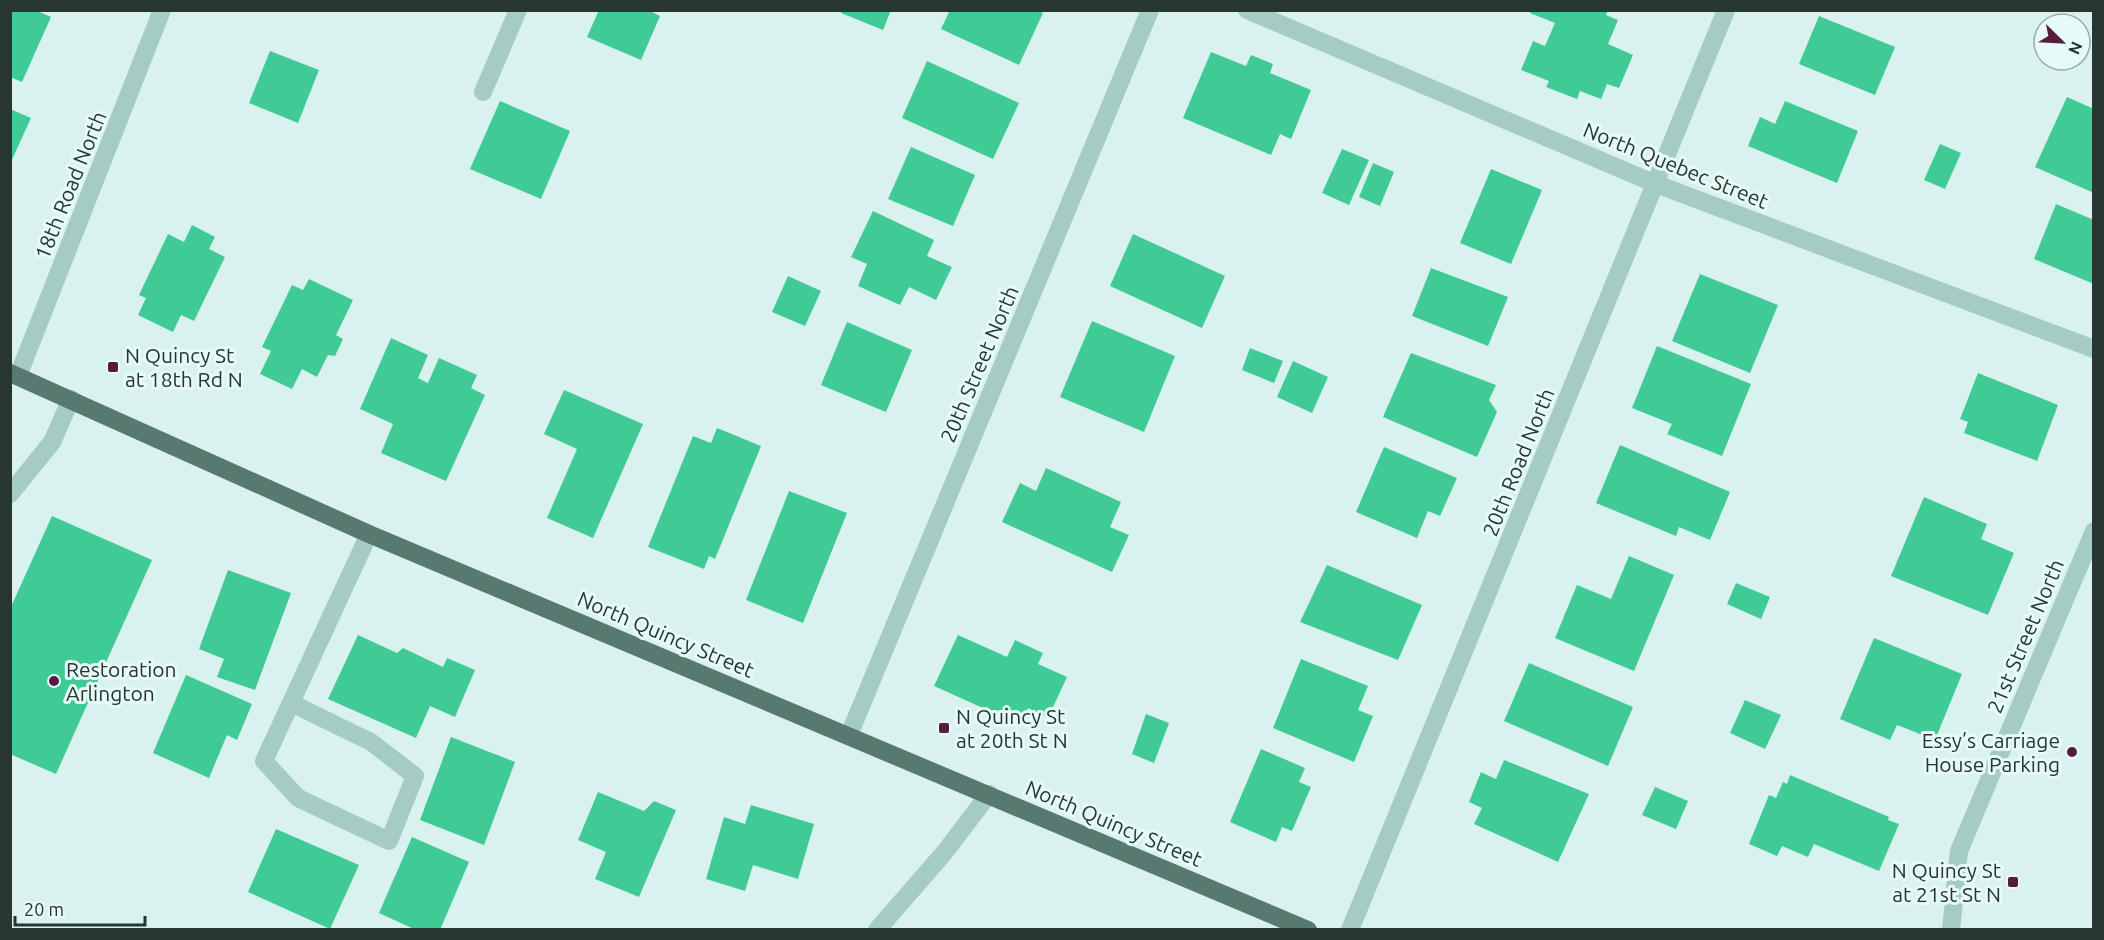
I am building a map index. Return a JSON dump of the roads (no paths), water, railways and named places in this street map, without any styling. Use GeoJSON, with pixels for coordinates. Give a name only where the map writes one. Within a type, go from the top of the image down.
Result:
{"type":"FeatureCollection","features":[{"type":"Feature","properties":{"kind":"main road","name":"North Quincy Street"},"geometry":{"type":"LineString","coordinates":[[14,374],[369,534],[1308,930]]}},
{"type":"Feature","properties":{"kind":"street","name":"18th Road North"},"geometry":{"type":"LineString","coordinates":[[14,374],[162,10]]}},
{"type":"Feature","properties":{"kind":"street"},"geometry":{"type":"LineString","coordinates":[[483,92],[518,10]]}},
{"type":"Feature","properties":{"kind":"street","name":"20th Street North"},"geometry":{"type":"LineString","coordinates":[[849,735],[1150,10]]}},
{"type":"Feature","properties":{"kind":"street","name":"North Quebec Street"},"geometry":{"type":"LineString","coordinates":[[1247,10],[1656,184],[2094,350]]}},
{"type":"Feature","properties":{"kind":"street","name":"20th Road North"},"geometry":{"type":"LineString","coordinates":[[1350,930],[1726,10]]}},
{"type":"Feature","properties":{"kind":"street"},"geometry":{"type":"LineString","coordinates":[[10,494],[52,442],[70,399]]}},
{"type":"Feature","properties":{"kind":"street","name":"21st Street North"},"geometry":{"type":"LineString","coordinates":[[1951,930],[1959,850],[2094,531]]}},
{"type":"Feature","properties":{"kind":"street"},"geometry":{"type":"LineString","coordinates":[[291,703],[371,742],[415,776],[389,841],[298,798],[264,761],[369,534]]}},
{"type":"Feature","properties":{"kind":"street"},"geometry":{"type":"LineString","coordinates":[[877,930],[944,853],[989,794]]}},
{"type":"Feature","properties":{"kind":"place","name":"N Quincy St at 18th Rd N"},"geometry":{"type":"Point","coordinates":[113,367]}},
{"type":"Feature","properties":{"kind":"place","name":"Restoration Arlington"},"geometry":{"type":"Point","coordinates":[54,681]}},
{"type":"Feature","properties":{"kind":"place","name":"N Quincy St at 20th St N"},"geometry":{"type":"Point","coordinates":[944,728]}},
{"type":"Feature","properties":{"kind":"place","name":"Essy’s Carriage House Parking"},"geometry":{"type":"Point","coordinates":[2072,752]}},
{"type":"Feature","properties":{"kind":"place","name":"N Quincy St at 21st St N"},"geometry":{"type":"Point","coordinates":[2013,882]}}]}
